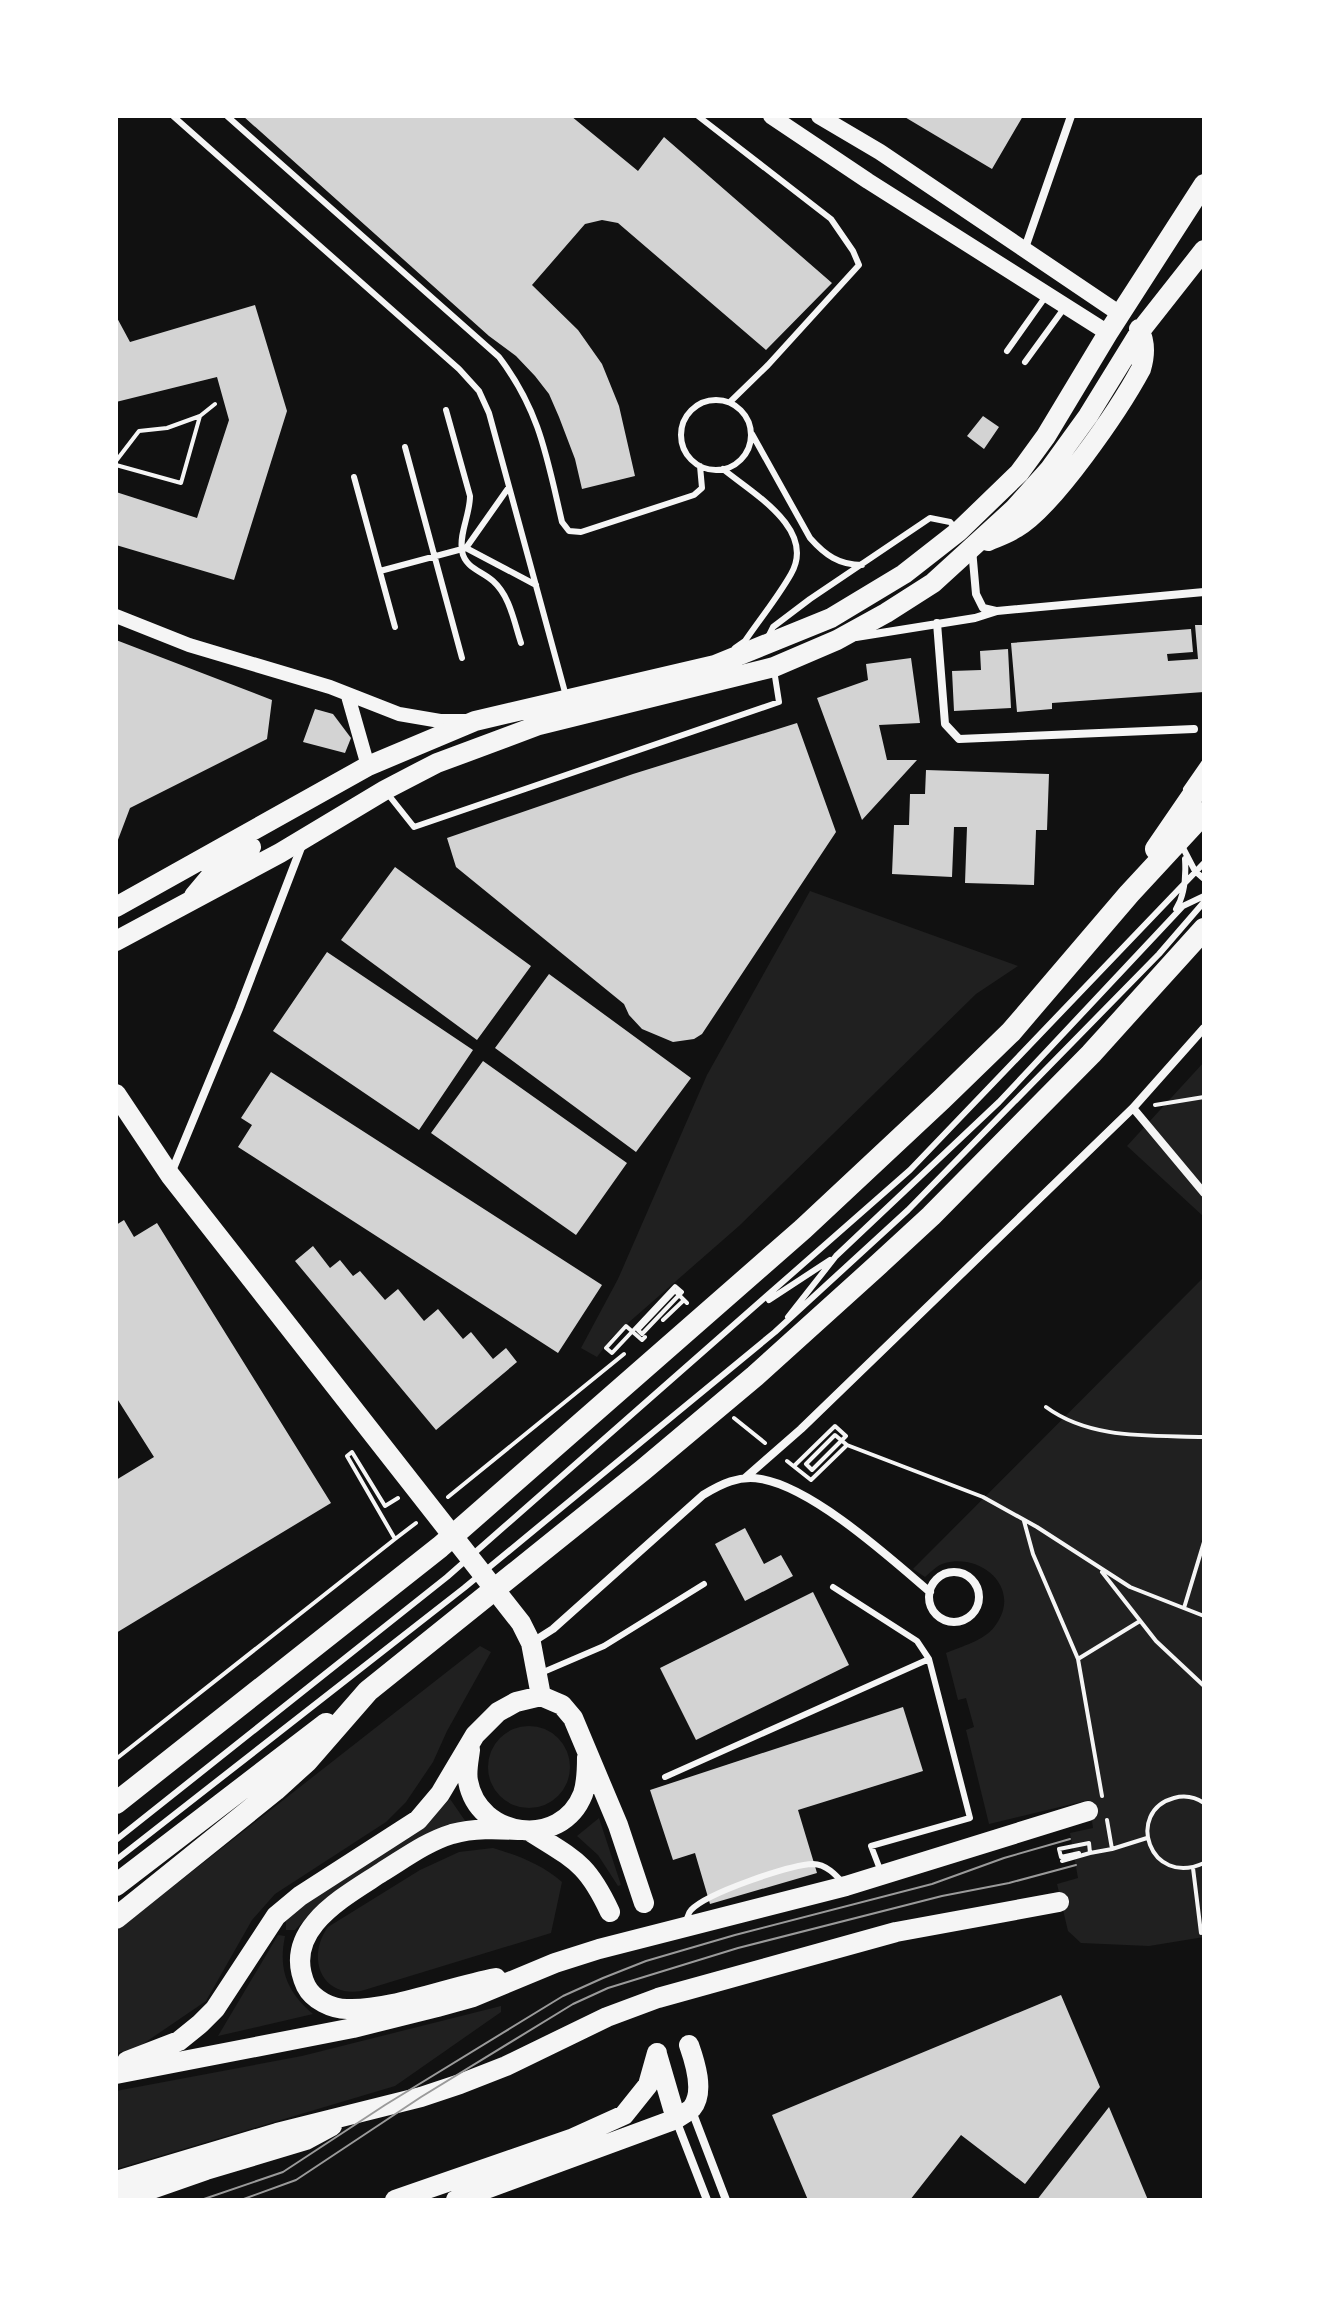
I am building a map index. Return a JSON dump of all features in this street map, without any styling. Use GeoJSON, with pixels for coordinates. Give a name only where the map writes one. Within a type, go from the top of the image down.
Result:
{"type":"FeatureCollection","features":[{"type":"Feature","properties":{"kind":"highway"},"geometry":{"type":"LineString","coordinates":[[1129,894],[1204,779]]}},
{"type":"Feature","properties":{"kind":"highway"},"geometry":{"type":"LineString","coordinates":[[116,1803],[440,1547],[736,1289],[1011,1032],[1129,894],[1204,813]]}},
{"type":"Feature","properties":{"kind":"highway"},"geometry":{"type":"LineString","coordinates":[[116,1885],[368,1691],[516,1558],[755,1376],[921,1225],[1091,1054],[1204,929]]}},
{"type":"Feature","properties":{"kind":"highway"},"geometry":{"type":"LineString","coordinates":[[116,1918],[275,1790],[307,1761],[368,1691]]}},
{"type":"Feature","properties":{"kind":"main road"},"geometry":{"type":"LineString","coordinates":[[771,116],[1108,333],[1135,339]]}},
{"type":"Feature","properties":{"kind":"main road"},"geometry":{"type":"LineString","coordinates":[[819,116],[880,152],[1120,314],[1135,339]]}},
{"type":"Feature","properties":{"kind":"main road"},"geometry":{"type":"LineString","coordinates":[[116,907],[368,766],[475,721],[715,665],[831,618],[904,574],[959,531],[1019,473],[1046,436],[1204,184]]}},
{"type":"Feature","properties":{"kind":"main road"},"geometry":{"type":"LineString","coordinates":[[116,941],[280,853],[385,790],[437,763],[539,725],[774,667],[837,640],[933,583],[1014,509],[1049,470],[1088,416],[1135,339],[1204,250]]}},
{"type":"Feature","properties":{"kind":"main road"},"geometry":{"type":"LineString","coordinates":[[190,901],[200,886],[222,865],[337,798],[354,785],[368,766]]}},
{"type":"Feature","properties":{"kind":"main road"},"geometry":{"type":"LineString","coordinates":[[116,1094],[170,1175],[521,1623],[531,1643],[541,1696]]}},
{"type":"Feature","properties":{"kind":"main road"},"geometry":{"type":"LineString","coordinates":[[116,2065],[179,2041],[200,2024],[223,1996],[276,1916],[300,1896],[418,1820],[440,1794],[485,1723],[516,1702],[541,1696],[562,1705],[573,1718],[618,1825],[644,1903]]}},
{"type":"Feature","properties":{"kind":"main road"},"geometry":{"type":"LineString","coordinates":[[471,1746],[468,1781],[475,1799],[486,1814],[497,1823],[524,1831],[580,1864],[591,1876],[610,1912]]}},
{"type":"Feature","properties":{"kind":"main road"},"geometry":{"type":"LineString","coordinates":[[531,1972],[478,1981],[377,2006],[347,2009],[331,2007],[307,1989],[301,1952],[318,1917],[333,1904],[426,1844],[452,1834],[481,1829],[547,1830],[564,1819],[577,1805],[586,1782],[588,1749]]}},
{"type":"Feature","properties":{"kind":"main road"},"geometry":{"type":"LineString","coordinates":[[116,2074],[353,2028],[473,1997],[531,1972],[599,1949],[846,1886],[1100,1812]]}},
{"type":"Feature","properties":{"kind":"main road"},"geometry":{"type":"LineString","coordinates":[[116,2181],[277,2133],[460,2084],[506,2066],[607,2017],[658,1998],[896,1932],[1059,1902]]}},
{"type":"Feature","properties":{"kind":"main road"},"geometry":{"type":"LineString","coordinates":[[456,2200],[684,2114],[696,2098],[697,2085],[696,2064],[689,2045]]}},
{"type":"Feature","properties":{"kind":"main road"},"geometry":{"type":"LineString","coordinates":[[395,2200],[571,2139],[624,2115],[648,2085],[657,2053],[684,2114]]}},
{"type":"Feature","properties":{"kind":"main road"},"geometry":{"type":"LineString","coordinates":[[120,2200],[306,2140],[348,2115]]}},
{"type":"Feature","properties":{"kind":"street"},"geometry":{"type":"LineString","coordinates":[[1025,248],[1071,116]]}},
{"type":"Feature","properties":{"kind":"street"},"geometry":{"type":"LineString","coordinates":[[972,548],[976,594],[983,608],[997,611]]}},
{"type":"Feature","properties":{"kind":"street"},"geometry":{"type":"LineString","coordinates":[[837,640],[975,618],[997,611],[1204,592]]}},
{"type":"Feature","properties":{"kind":"street"},"geometry":{"type":"LineString","coordinates":[[116,616],[189,645],[330,687],[399,714],[440,721],[475,721]]}},
{"type":"Feature","properties":{"kind":"street"},"geometry":{"type":"LineString","coordinates":[[937,623],[945,724],[959,739],[1194,729]]}},
{"type":"Feature","properties":{"kind":"street"},"geometry":{"type":"LineString","coordinates":[[348,696],[368,766]]}},
{"type":"Feature","properties":{"kind":"street"},"geometry":{"type":"LineString","coordinates":[[170,1175],[306,836]]}},
{"type":"Feature","properties":{"kind":"street"},"geometry":{"type":"LineString","coordinates":[[745,1478],[801,1429],[1133,1108],[1204,1028]]}},
{"type":"Feature","properties":{"kind":"street"},"geometry":{"type":"LineString","coordinates":[[1133,1108],[1204,1193]]}},
{"type":"Feature","properties":{"kind":"street"},"geometry":{"type":"LineString","coordinates":[[531,1643],[553,1629],[703,1495],[723,1482],[745,1478],[760,1478],[803,1495],[827,1510],[930,1592],[932,1609],[945,1620],[953,1622],[967,1618],[978,1604],[977,1588],[963,1574],[943,1575],[936,1580],[930,1592]]}},
{"type":"Feature","properties":{"kind":"street"},"geometry":{"type":"LineString","coordinates":[[684,2114],[707,2200]]}},
{"type":"Feature","properties":{"kind":"street"},"geometry":{"type":"LineString","coordinates":[[684,2114],[726,2200]]}},
{"type":"Feature","properties":{"kind":"lane"},"geometry":{"type":"LineString","coordinates":[[173,116],[470,379],[489,413],[567,700]]}},
{"type":"Feature","properties":{"kind":"lane"},"geometry":{"type":"LineString","coordinates":[[227,116],[499,357],[529,401],[543,440],[562,522],[569,531],[581,532],[694,495],[702,488],[700,466]]}},
{"type":"Feature","properties":{"kind":"lane"},"geometry":{"type":"LineString","coordinates":[[698,116],[831,219],[859,265],[730,402]]}},
{"type":"Feature","properties":{"kind":"lane"},"geometry":{"type":"LineString","coordinates":[[1007,351],[1048,293]]}},
{"type":"Feature","properties":{"kind":"lane"},"geometry":{"type":"LineString","coordinates":[[1025,362],[1066,305]]}},
{"type":"Feature","properties":{"kind":"lane"},"geometry":{"type":"LineString","coordinates":[[715,665],[745,641],[792,573],[798,553],[796,538],[787,525],[723,469],[700,466],[684,449],[682,425],[687,414],[706,401],[730,402],[745,414],[751,432],[810,538],[822,552],[840,562],[862,565]]}},
{"type":"Feature","properties":{"kind":"lane"},"geometry":{"type":"LineString","coordinates":[[446,410],[470,496],[463,548],[469,566],[495,582],[505,596],[521,643]]}},
{"type":"Feature","properties":{"kind":"lane"},"geometry":{"type":"LineString","coordinates":[[723,469],[740,460],[750,442],[751,432]]}},
{"type":"Feature","properties":{"kind":"lane"},"geometry":{"type":"LineString","coordinates":[[405,447],[462,658]]}},
{"type":"Feature","properties":{"kind":"lane"},"geometry":{"type":"LineString","coordinates":[[354,477],[395,627]]}},
{"type":"Feature","properties":{"kind":"lane"},"geometry":{"type":"LineString","coordinates":[[380,571],[463,548],[509,487]]}},
{"type":"Feature","properties":{"kind":"lane"},"geometry":{"type":"LineString","coordinates":[[762,647],[773,627],[790,613],[930,518],[950,522],[959,531]]}},
{"type":"Feature","properties":{"kind":"lane"},"geometry":{"type":"LineString","coordinates":[[463,548],[536,585]]}},
{"type":"Feature","properties":{"kind":"lane"},"geometry":{"type":"LineString","coordinates":[[385,790],[414,827],[779,702],[774,667]]}},
{"type":"Feature","properties":{"kind":"lane"},"geometry":{"type":"LineString","coordinates":[[1157,935],[1180,904],[1186,876],[1185,855],[1178,831],[1179,806],[1188,782],[1204,763]]}},
{"type":"Feature","properties":{"kind":"lane"},"geometry":{"type":"LineString","coordinates":[[1185,855],[1204,879]]}},
{"type":"Feature","properties":{"kind":"lane"},"geometry":{"type":"LineString","coordinates":[[116,1840],[447,1577],[910,1170],[1204,863]]}},
{"type":"Feature","properties":{"kind":"lane"},"geometry":{"type":"LineString","coordinates":[[775,1332],[836,1256],[999,1102],[1183,906],[1204,899]]}},
{"type":"Feature","properties":{"kind":"lane"},"geometry":{"type":"LineString","coordinates":[[516,1558],[775,1332],[908,1210],[1159,954],[1204,899]]}},
{"type":"Feature","properties":{"kind":"lane"},"geometry":{"type":"LineString","coordinates":[[752,1311],[836,1256]]}},
{"type":"Feature","properties":{"kind":"lane"},"geometry":{"type":"LineString","coordinates":[[538,1675],[604,1646],[704,1584]]}},
{"type":"Feature","properties":{"kind":"lane"},"geometry":{"type":"LineString","coordinates":[[833,1587],[917,1641],[929,1659],[970,1818],[871,1846],[882,1876]]}},
{"type":"Feature","properties":{"kind":"lane"},"geometry":{"type":"LineString","coordinates":[[116,1860],[469,1598]]}},
{"type":"Feature","properties":{"kind":"lane"},"geometry":{"type":"LineString","coordinates":[[665,1777],[929,1659]]}},
{"type":"Feature","properties":{"kind":"lane"},"geometry":{"type":"LineString","coordinates":[[682,1928],[691,1910],[720,1891],[768,1875],[814,1864],[825,1867],[846,1886]]}},
{"type":"Feature","properties":{"kind":"path"},"geometry":{"type":"LineString","coordinates":[[200,416],[181,483],[116,463],[139,431],[167,428],[200,416],[215,404]]}},
{"type":"Feature","properties":{"kind":"path"},"geometry":{"type":"LineString","coordinates":[[1133,1108],[1204,1097]]}},
{"type":"Feature","properties":{"kind":"path"},"geometry":{"type":"LineString","coordinates":[[675,1291],[638,1330],[642,1334],[682,1292],[675,1286],[629,1335],[612,1353],[606,1348],[626,1326],[642,1340],[684,1300]]}},
{"type":"Feature","properties":{"kind":"path"},"geometry":{"type":"LineString","coordinates":[[448,1497],[630,1350]]}},
{"type":"Feature","properties":{"kind":"path"},"geometry":{"type":"LineString","coordinates":[[1046,1407],[1062,1419],[1100,1431],[1204,1437]]}},
{"type":"Feature","properties":{"kind":"path"},"geometry":{"type":"LineString","coordinates":[[794,1466],[835,1426],[846,1436],[812,1470],[806,1464],[835,1435],[847,1445],[983,1497],[1130,1587],[1204,1616]]}},
{"type":"Feature","properties":{"kind":"path"},"geometry":{"type":"LineString","coordinates":[[811,1480],[847,1445]]}},
{"type":"Feature","properties":{"kind":"path"},"geometry":{"type":"LineString","coordinates":[[395,1539],[347,1456],[352,1452],[385,1506],[416,1487]]}},
{"type":"Feature","properties":{"kind":"path"},"geometry":{"type":"LineString","coordinates":[[1023,1519],[1033,1554],[1078,1659],[1100,1812],[1112,1849]]}},
{"type":"Feature","properties":{"kind":"path"},"geometry":{"type":"LineString","coordinates":[[116,1759],[418,1521]]}},
{"type":"Feature","properties":{"kind":"path"},"geometry":{"type":"LineString","coordinates":[[1184,1608],[1204,1542]]}},
{"type":"Feature","properties":{"kind":"path"},"geometry":{"type":"LineString","coordinates":[[1100,1569],[1156,1641],[1204,1686]]}},
{"type":"Feature","properties":{"kind":"path"},"geometry":{"type":"LineString","coordinates":[[1078,1659],[1140,1621]]}},
{"type":"Feature","properties":{"kind":"path"},"geometry":{"type":"LineString","coordinates":[[1204,1803],[1190,1797],[1168,1800],[1152,1816],[1148,1837],[1156,1856],[1164,1863],[1183,1869],[1204,1863]]}},
{"type":"Feature","properties":{"kind":"path"},"geometry":{"type":"LineString","coordinates":[[1062,1861],[1148,1837]]}},
{"type":"Feature","properties":{"kind":"path"},"geometry":{"type":"LineString","coordinates":[[1079,1853],[1061,1857],[1059,1849],[1089,1843],[1090,1853]]}},
{"type":"Feature","properties":{"kind":"path"},"geometry":{"type":"LineString","coordinates":[[1193,1868],[1201,1933]]}},
{"type":"Feature","properties":{"kind":"shaded area"},"geometry":{"type":"Polygon","coordinates":[[[810,891],[1018,966],[976,994],[739,1226],[612,1337],[597,1357],[581,1348],[618,1279],[707,1075],[810,891]]]}},
{"type":"Feature","properties":{"kind":"shaded area"},"geometry":{"type":"Polygon","coordinates":[[[1204,1062],[1204,1217],[1127,1146],[1204,1062]]]}},
{"type":"Feature","properties":{"kind":"shaded area"},"geometry":{"type":"Polygon","coordinates":[[[1204,1277],[1204,1937],[1149,1946],[1081,1943],[1068,1931],[1057,1884],[1078,1878],[1070,1833],[1093,1828],[1089,1800],[989,1824],[966,1730],[974,1727],[966,1698],[958,1700],[946,1653],[979,1639],[995,1626],[1004,1599],[1001,1587],[994,1577],[972,1563],[945,1563],[925,1577],[913,1569],[1204,1277]]]}},
{"type":"Feature","properties":{"kind":"shaded area"},"geometry":{"type":"Polygon","coordinates":[[[480,1646],[491,1652],[433,1762],[406,1802],[386,1822],[275,1894],[252,1920],[206,2001],[137,2048],[116,2053],[116,1931],[480,1646]]]}},
{"type":"Feature","properties":{"kind":"shaded area"},"geometry":{"type":"Polygon","coordinates":[[[521,1726],[537,1726],[552,1733],[563,1744],[570,1767],[567,1783],[558,1796],[537,1808],[521,1808],[506,1801],[495,1790],[488,1775],[488,1759],[495,1744],[506,1733],[521,1726]]]}},
{"type":"Feature","properties":{"kind":"shaded area"},"geometry":{"type":"Polygon","coordinates":[[[450,1799],[466,1822],[319,1905],[295,1930],[286,1930],[286,1921],[302,1905],[436,1813],[450,1799]]]}},
{"type":"Feature","properties":{"kind":"shaded area"},"geometry":{"type":"Polygon","coordinates":[[[599,1818],[621,1885],[618,1886],[598,1855],[577,1836],[599,1818]]]}},
{"type":"Feature","properties":{"kind":"shaded area"},"geometry":{"type":"Polygon","coordinates":[[[493,1848],[529,1861],[562,1882],[551,1933],[361,1991],[347,1991],[327,1982],[321,1973],[318,1951],[328,1927],[420,1870],[459,1852],[493,1848]]]}},
{"type":"Feature","properties":{"kind":"shaded area"},"geometry":{"type":"Polygon","coordinates":[[[278,1935],[285,1936],[283,1959],[287,1980],[313,2014],[218,2036],[278,1935]]]}},
{"type":"Feature","properties":{"kind":"shaded area"},"geometry":{"type":"Polygon","coordinates":[[[501,2006],[501,2012],[395,2086],[116,2169],[116,2091],[302,2056],[501,2006]]]}},
{"type":"Feature","properties":{"kind":"building"},"geometry":{"type":"Polygon","coordinates":[[[243,116],[571,116],[638,171],[664,137],[832,283],[766,350],[618,223],[602,220],[585,224],[532,285],[578,330],[602,364],[619,406],[635,476],[582,489],[575,459],[559,417],[549,394],[535,376],[243,116]]]}},
{"type":"Feature","properties":{"kind":"building"},"geometry":{"type":"Polygon","coordinates":[[[903,116],[1023,116],[992,169],[903,116]]]}},
{"type":"Feature","properties":{"kind":"building"},"geometry":{"type":"Polygon","coordinates":[[[255,305],[287,411],[234,580],[116,545],[116,492],[197,518],[229,420],[217,377],[116,402],[116,316],[130,342],[255,305]]]}},
{"type":"Feature","properties":{"kind":"building"},"geometry":{"type":"Polygon","coordinates":[[[983,416],[999,427],[984,449],[967,436],[983,416]]]}},
{"type":"Feature","properties":{"kind":"building"},"geometry":{"type":"Polygon","coordinates":[[[1195,625],[1204,625],[1204,692],[1052,703],[1052,709],[1017,712],[1011,643],[1191,629],[1193,652],[1167,654],[1168,661],[1198,659],[1195,625]]]}},
{"type":"Feature","properties":{"kind":"building"},"geometry":{"type":"Polygon","coordinates":[[[116,640],[272,700],[267,739],[130,808],[116,845],[116,640]]]}},
{"type":"Feature","properties":{"kind":"building"},"geometry":{"type":"Polygon","coordinates":[[[1008,649],[1011,708],[954,711],[952,671],[981,670],[980,651],[1008,649]]]}},
{"type":"Feature","properties":{"kind":"building"},"geometry":{"type":"Polygon","coordinates":[[[911,658],[920,723],[879,725],[887,760],[917,760],[862,820],[817,698],[868,680],[866,664],[911,658]]]}},
{"type":"Feature","properties":{"kind":"building"},"geometry":{"type":"Polygon","coordinates":[[[315,709],[333,714],[351,738],[345,753],[303,742],[315,709]]]}},
{"type":"Feature","properties":{"kind":"building"},"geometry":{"type":"Polygon","coordinates":[[[797,723],[836,832],[702,1034],[694,1039],[673,1042],[642,1029],[624,1004],[456,867],[447,838],[633,774],[797,723]]]}},
{"type":"Feature","properties":{"kind":"building"},"geometry":{"type":"Polygon","coordinates":[[[926,770],[1049,774],[1047,830],[1036,830],[1034,885],[965,883],[967,827],[954,827],[952,877],[892,874],[894,825],[909,825],[910,794],[925,794],[926,770]]]}},
{"type":"Feature","properties":{"kind":"building"},"geometry":{"type":"Polygon","coordinates":[[[395,867],[531,966],[477,1040],[341,940],[395,867]]]}},
{"type":"Feature","properties":{"kind":"building"},"geometry":{"type":"Polygon","coordinates":[[[327,952],[473,1050],[419,1130],[273,1031],[327,952]]]}},
{"type":"Feature","properties":{"kind":"building"},"geometry":{"type":"Polygon","coordinates":[[[549,974],[691,1078],[636,1152],[495,1048],[549,974]]]}},
{"type":"Feature","properties":{"kind":"building"},"geometry":{"type":"Polygon","coordinates":[[[483,1061],[627,1163],[576,1235],[431,1133],[483,1061]]]}},
{"type":"Feature","properties":{"kind":"building"},"geometry":{"type":"Polygon","coordinates":[[[271,1072],[602,1285],[558,1353],[238,1147],[252,1125],[241,1118],[271,1072]]]}},
{"type":"Feature","properties":{"kind":"building"},"geometry":{"type":"Polygon","coordinates":[[[124,1220],[134,1237],[157,1223],[331,1503],[116,1633],[116,1480],[154,1457],[116,1397],[116,1225],[124,1220]]]}},
{"type":"Feature","properties":{"kind":"building"},"geometry":{"type":"Polygon","coordinates":[[[313,1246],[330,1268],[340,1260],[353,1276],[360,1271],[385,1300],[398,1289],[424,1321],[438,1309],[463,1339],[471,1332],[493,1359],[506,1348],[517,1362],[436,1430],[295,1261],[313,1246]]]}},
{"type":"Feature","properties":{"kind":"building"},"geometry":{"type":"Polygon","coordinates":[[[745,1528],[764,1564],[781,1555],[793,1576],[745,1601],[715,1544],[745,1528]]]}},
{"type":"Feature","properties":{"kind":"building"},"geometry":{"type":"Polygon","coordinates":[[[813,1592],[849,1665],[696,1740],[660,1668],[813,1592]]]}},
{"type":"Feature","properties":{"kind":"building"},"geometry":{"type":"Polygon","coordinates":[[[903,1707],[923,1771],[798,1810],[817,1873],[710,1904],[695,1853],[673,1860],[650,1790],[903,1707]]]}},
{"type":"Feature","properties":{"kind":"building"},"geometry":{"type":"Polygon","coordinates":[[[1061,1995],[1100,2087],[1025,2184],[961,2135],[910,2200],[808,2200],[772,2115],[1061,1995]]]}},
{"type":"Feature","properties":{"kind":"building"},"geometry":{"type":"Polygon","coordinates":[[[1109,2107],[1148,2200],[1037,2200],[1040,2196],[1109,2107]]]}},
{"type":"Feature","properties":{"kind":"tram line"},"geometry":{"type":"LineString","coordinates":[[201,2200],[283,2172],[385,2105],[563,1996],[603,1978],[646,1961],[932,1884],[1070,1839]]}},
{"type":"Feature","properties":{"kind":"tram line"},"geometry":{"type":"LineString","coordinates":[[241,2200],[296,2180],[421,2097],[573,2004],[608,1988],[738,1948],[1076,1865]]}}]}
